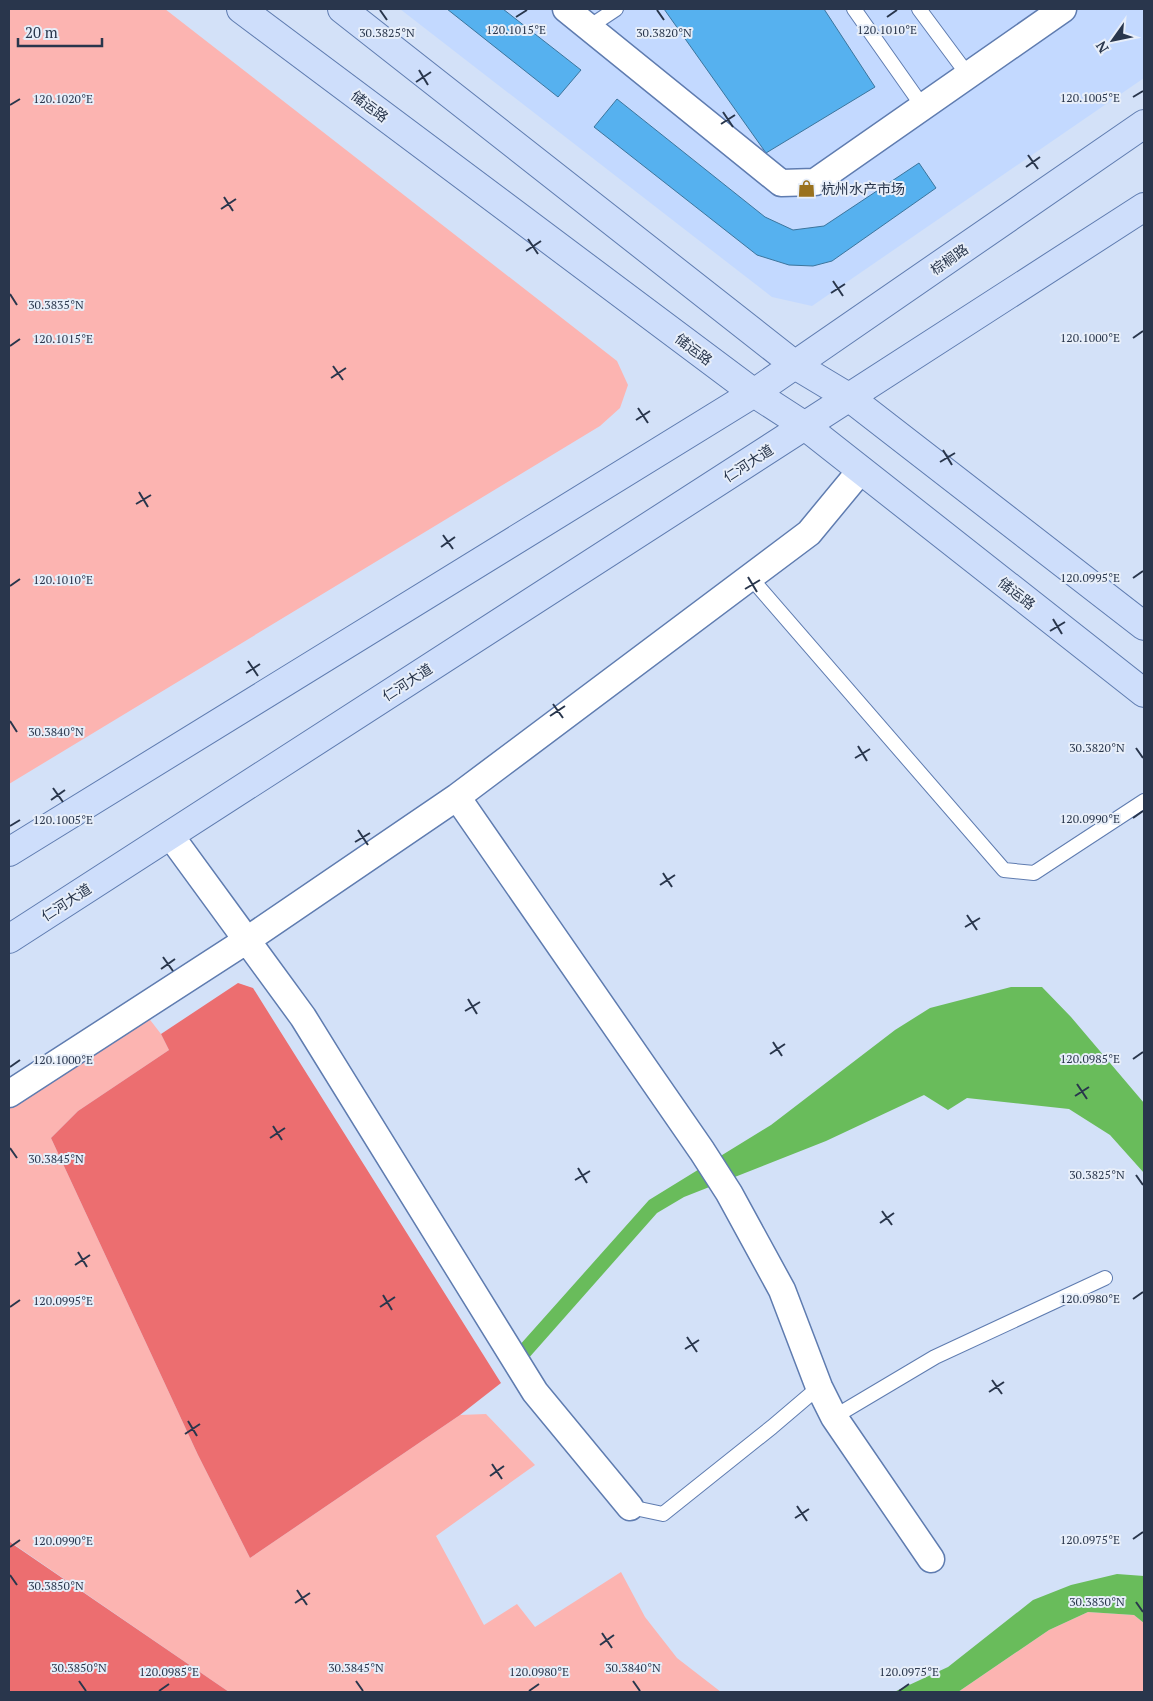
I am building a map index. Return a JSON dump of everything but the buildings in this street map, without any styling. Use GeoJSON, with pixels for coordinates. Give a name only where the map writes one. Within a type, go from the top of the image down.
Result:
{"type":"FeatureCollection","features":[{"type":"Feature","properties":{"kind":"main road","name":"储运路"},"geometry":{"type":"LineString","coordinates":[[241,9],[754,394],[805,426],[1144,693]]}},
{"type":"Feature","properties":{"kind":"main road"},"geometry":{"type":"LineString","coordinates":[[342,9],[795,364],[850,398],[1144,626]]}},
{"type":"Feature","properties":{"kind":"main road","name":"棕榈路"},"geometry":{"type":"LineString","coordinates":[[754,394],[1144,124]]}},
{"type":"Feature","properties":{"kind":"main road"},"geometry":{"type":"LineString","coordinates":[[805,426],[1144,207]]}},
{"type":"Feature","properties":{"kind":"main road"},"geometry":{"type":"LineString","coordinates":[[9,852],[754,394]]}},
{"type":"Feature","properties":{"kind":"main road","name":"仁河大道"},"geometry":{"type":"LineString","coordinates":[[9,939],[805,426]]}},
{"type":"Feature","properties":{"kind":"street"},"geometry":{"type":"LineString","coordinates":[[566,9],[781,183],[815,182],[1063,9]]}},
{"type":"Feature","properties":{"kind":"street"},"geometry":{"type":"LineString","coordinates":[[9,1094],[247,940],[457,796],[809,533],[861,470]]}},
{"type":"Feature","properties":{"kind":"street"},"geometry":{"type":"LineString","coordinates":[[457,796],[729,1193],[782,1290],[819,1387],[834,1417],[931,1559]]}},
{"type":"Feature","properties":{"kind":"street"},"geometry":{"type":"LineString","coordinates":[[170,835],[302,1017],[534,1392],[630,1507]]}},
{"type":"Feature","properties":{"kind":"lane"},"geometry":{"type":"LineString","coordinates":[[589,27],[616,9]]}},
{"type":"Feature","properties":{"kind":"lane"},"geometry":{"type":"LineString","coordinates":[[854,9],[923,106]]}},
{"type":"Feature","properties":{"kind":"lane"},"geometry":{"type":"LineString","coordinates":[[919,9],[968,75]]}},
{"type":"Feature","properties":{"kind":"lane"},"geometry":{"type":"LineString","coordinates":[[750,577],[1004,870],[1034,872],[1144,801]]}},
{"type":"Feature","properties":{"kind":"lane"},"geometry":{"type":"LineString","coordinates":[[834,1417],[934,1357],[1105,1278]]}},
{"type":"Feature","properties":{"kind":"lane"},"geometry":{"type":"LineString","coordinates":[[630,1507],[663,1514],[819,1387]]}},
{"type":"Feature","properties":{"kind":"shaded area"},"geometry":{"type":"Polygon","coordinates":[[[9,9],[165,9],[617,361],[628,385],[620,408],[600,426],[9,784],[9,9]]]}},
{"type":"Feature","properties":{"kind":"shaded area","name":"杭州水产市场"},"geometry":{"type":"Polygon","coordinates":[[[400,9],[1144,9],[1144,78],[812,306],[772,297],[400,9]]]}},
{"type":"Feature","properties":{"kind":"shaded area"},"geometry":{"type":"Polygon","coordinates":[[[238,983],[253,988],[501,1383],[460,1415],[250,1558],[198,1455],[51,1138],[78,1111],[169,1050],[161,1034],[238,983]]]}},
{"type":"Feature","properties":{"kind":"shaded area"},"geometry":{"type":"Polygon","coordinates":[[[1011,987],[1042,987],[1071,1017],[1144,1103],[1144,1173],[1110,1135],[1069,1109],[967,1098],[948,1110],[924,1095],[826,1141],[684,1197],[657,1213],[527,1360],[518,1347],[649,1200],[771,1125],[895,1030],[930,1008],[1011,987]]]}},
{"type":"Feature","properties":{"kind":"shaded area"},"geometry":{"type":"Polygon","coordinates":[[[144,1012],[161,1034],[169,1050],[78,1111],[51,1138],[198,1455],[250,1558],[460,1415],[486,1414],[535,1465],[436,1536],[484,1625],[517,1604],[535,1627],[621,1572],[645,1617],[677,1658],[721,1692],[229,1692],[9,1541],[9,1106],[144,1012]]]}},
{"type":"Feature","properties":{"kind":"shaded area"},"geometry":{"type":"Polygon","coordinates":[[[9,1541],[14,1545],[229,1692],[9,1692],[9,1541]]]}},
{"type":"Feature","properties":{"kind":"shaded area"},"geometry":{"type":"Polygon","coordinates":[[[1117,1574],[1144,1576],[1144,1623],[1134,1615],[1088,1612],[1049,1630],[958,1692],[894,1692],[948,1667],[1033,1600],[1071,1585],[1117,1574]]]}},
{"type":"Feature","properties":{"kind":"shaded area"},"geometry":{"type":"Polygon","coordinates":[[[1088,1612],[1134,1615],[1144,1623],[1144,1692],[958,1692],[1049,1630],[1088,1612]]]}},
{"type":"Feature","properties":{"kind":"place","name":"杭州水产市场"},"geometry":{"type":"Point","coordinates":[807,188]}}]}
